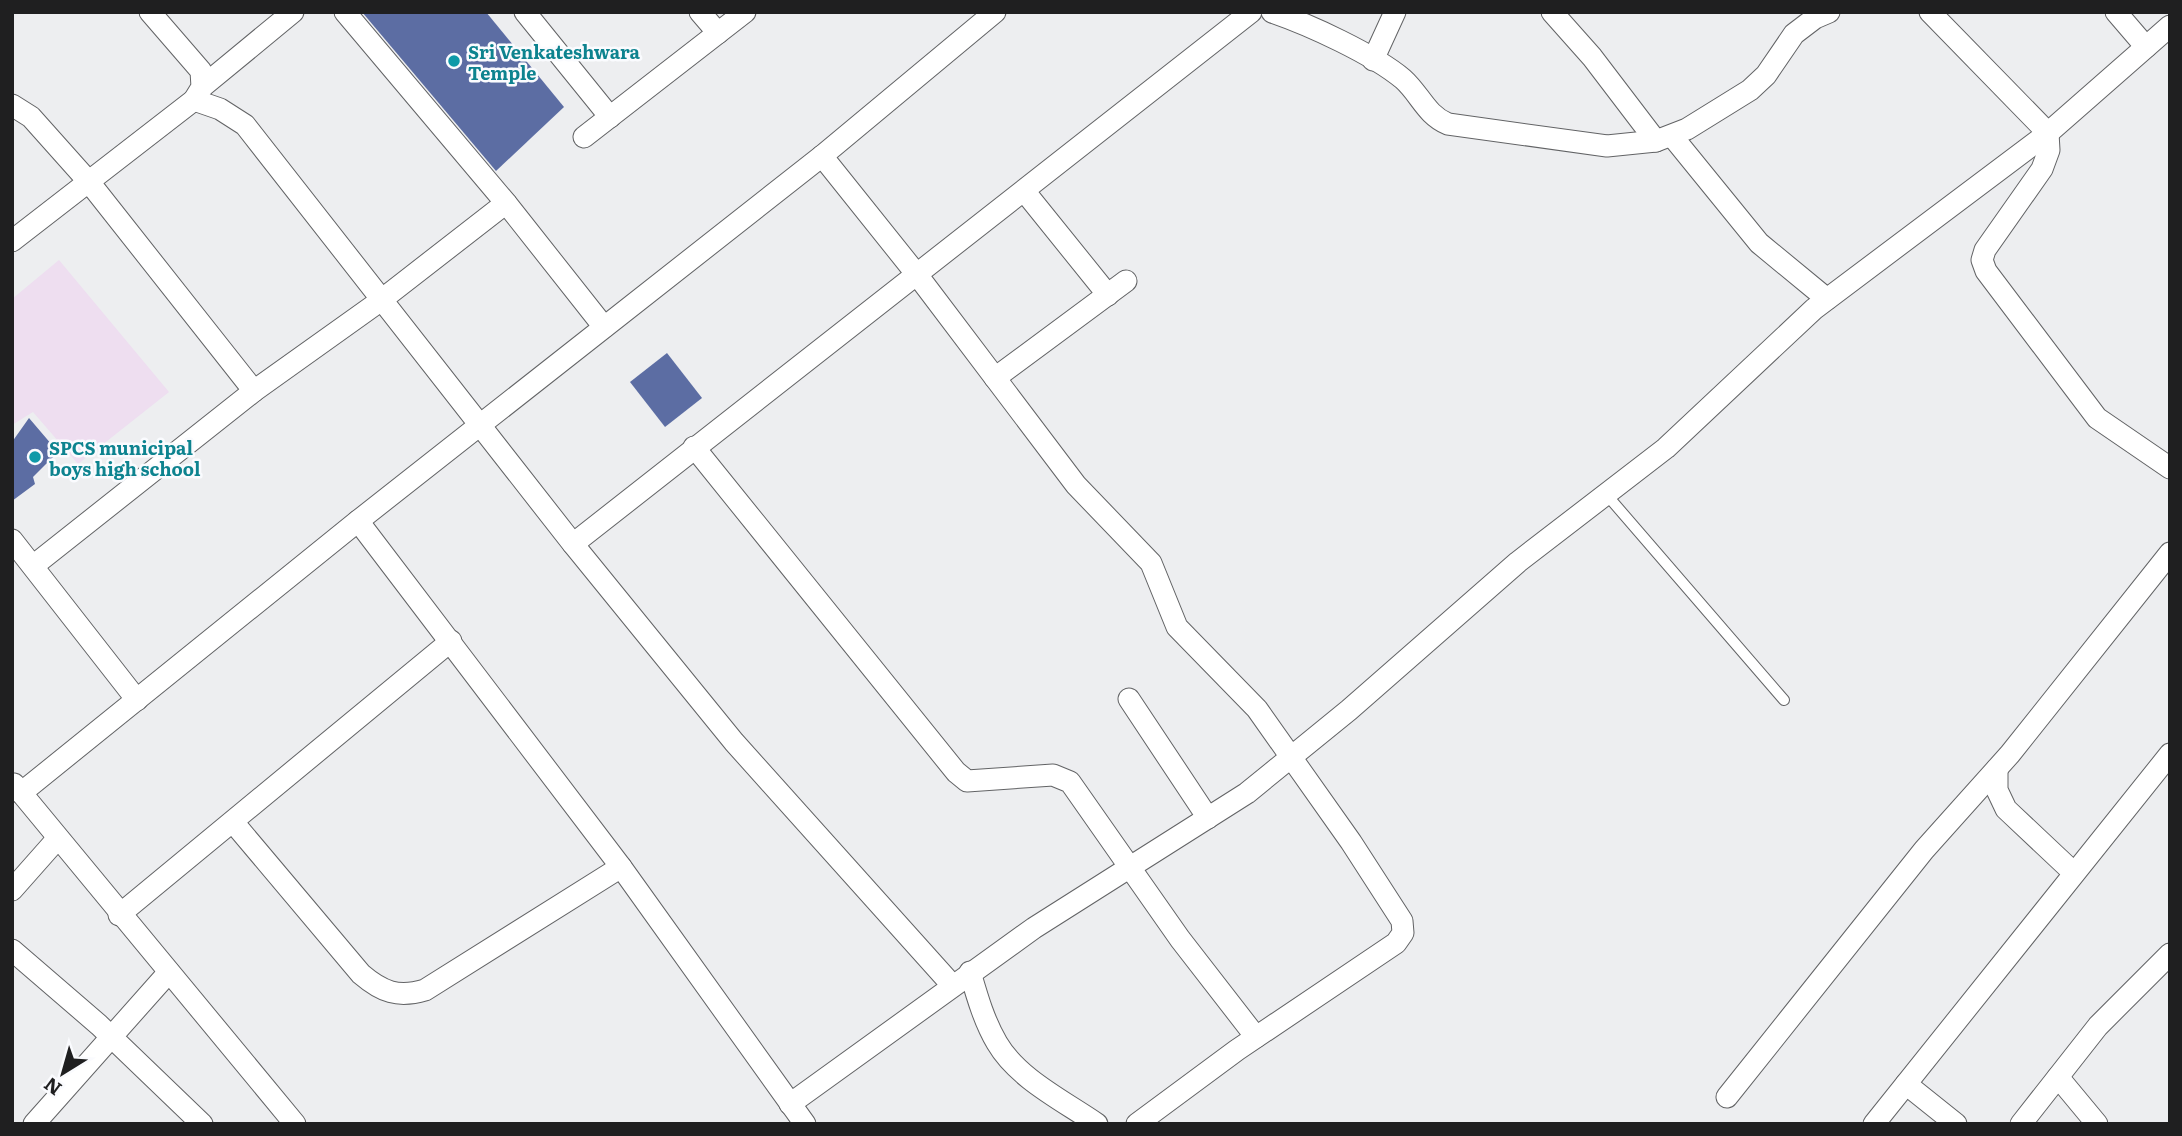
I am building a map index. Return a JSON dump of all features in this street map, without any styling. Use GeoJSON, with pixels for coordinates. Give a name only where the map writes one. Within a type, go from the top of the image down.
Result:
{"type":"FeatureCollection","features":[{"type":"Feature","properties":{"kind":"street"},"geometry":{"type":"LineString","coordinates":[[150,12],[201,71],[198,94]]}},
{"type":"Feature","properties":{"kind":"street"},"geometry":{"type":"LineString","coordinates":[[12,241],[198,94],[293,12]]}},
{"type":"Feature","properties":{"kind":"street"},"geometry":{"type":"LineString","coordinates":[[345,12],[506,203],[604,327]]}},
{"type":"Feature","properties":{"kind":"street"},"geometry":{"type":"LineString","coordinates":[[525,12],[610,117]]}},
{"type":"Feature","properties":{"kind":"street"},"geometry":{"type":"LineString","coordinates":[[700,12],[718,33]]}},
{"type":"Feature","properties":{"kind":"street"},"geometry":{"type":"LineString","coordinates":[[584,137],[744,12]]}},
{"type":"Feature","properties":{"kind":"street"},"geometry":{"type":"LineString","coordinates":[[295,1124],[119,915],[17,787],[137,700],[358,521],[822,156],[995,12]]}},
{"type":"Feature","properties":{"kind":"street"},"geometry":{"type":"LineString","coordinates":[[573,544],[694,447],[918,276],[1251,12]]}},
{"type":"Feature","properties":{"kind":"street"},"geometry":{"type":"LineString","coordinates":[[1272,12],[1304,23],[1402,78],[1437,119],[1448,124],[1607,146],[1664,139],[1750,90],[1766,75],[1794,34],[1815,18],[1829,12]]}},
{"type":"Feature","properties":{"kind":"street"},"geometry":{"type":"LineString","coordinates":[[1373,60],[1395,12]]}},
{"type":"Feature","properties":{"kind":"street"},"geometry":{"type":"LineString","coordinates":[[1552,12],[1759,243],[1827,299]]}},
{"type":"Feature","properties":{"kind":"street"},"geometry":{"type":"LineString","coordinates":[[1930,12],[2048,133],[2047,159],[1985,250],[1982,260],[1986,271],[2097,418],[2170,468]]}},
{"type":"Feature","properties":{"kind":"street"},"geometry":{"type":"LineString","coordinates":[[2116,12],[2146,47]]}},
{"type":"Feature","properties":{"kind":"street"},"geometry":{"type":"LineString","coordinates":[[790,1104],[970,972],[1247,793],[1506,573],[1681,435],[1827,299],[2048,133],[2170,26]]}},
{"type":"Feature","properties":{"kind":"street"},"geometry":{"type":"LineString","coordinates":[[198,94],[245,125],[380,301],[734,742],[951,985]]}},
{"type":"Feature","properties":{"kind":"street"},"geometry":{"type":"LineString","coordinates":[[12,105],[31,117],[89,182],[254,391]]}},
{"type":"Feature","properties":{"kind":"street"},"geometry":{"type":"LineString","coordinates":[[822,156],[918,276],[1076,485],[1151,563],[1177,627],[1245,696],[1291,757],[1402,921],[1403,933],[1396,943],[1256,1037],[1137,1124]]}},
{"type":"Feature","properties":{"kind":"street"},"geometry":{"type":"LineString","coordinates":[[1025,192],[1108,295]]}},
{"type":"Feature","properties":{"kind":"street"},"geometry":{"type":"LineString","coordinates":[[33,566],[254,391],[380,301],[506,203]]}},
{"type":"Feature","properties":{"kind":"street"},"geometry":{"type":"LineString","coordinates":[[995,378],[1126,281]]}},
{"type":"Feature","properties":{"kind":"street"},"geometry":{"type":"LineString","coordinates":[[694,447],[956,772],[967,780],[980,782],[1062,777],[1070,782],[1180,939],[1256,1037]]}},
{"type":"Feature","properties":{"kind":"street"},"geometry":{"type":"LineString","coordinates":[[358,521],[621,867],[805,1124]]}},
{"type":"Feature","properties":{"kind":"street"},"geometry":{"type":"LineString","coordinates":[[12,540],[137,700]]}},
{"type":"Feature","properties":{"kind":"street"},"geometry":{"type":"LineString","coordinates":[[1727,1097],[1924,850],[1997,769],[2170,553]]}},
{"type":"Feature","properties":{"kind":"street"},"geometry":{"type":"LineString","coordinates":[[119,915],[451,641]]}},
{"type":"Feature","properties":{"kind":"street"},"geometry":{"type":"LineString","coordinates":[[1129,699],[1208,818]]}},
{"type":"Feature","properties":{"kind":"street"},"geometry":{"type":"LineString","coordinates":[[1874,1124],[2170,754]]}},
{"type":"Feature","properties":{"kind":"street"},"geometry":{"type":"LineString","coordinates":[[1997,769],[1997,790],[2006,809],[2074,873]]}},
{"type":"Feature","properties":{"kind":"street"},"geometry":{"type":"LineString","coordinates":[[233,822],[361,974],[374,985],[392,994],[410,994],[425,990],[621,867]]}},
{"type":"Feature","properties":{"kind":"street"},"geometry":{"type":"LineString","coordinates":[[12,890],[58,838]]}},
{"type":"Feature","properties":{"kind":"street"},"geometry":{"type":"LineString","coordinates":[[12,950],[111,1037],[202,1124]]}},
{"type":"Feature","properties":{"kind":"street"},"geometry":{"type":"LineString","coordinates":[[2021,1124],[2098,1026],[2170,954]]}},
{"type":"Feature","properties":{"kind":"street"},"geometry":{"type":"LineString","coordinates":[[34,1124],[169,972]]}},
{"type":"Feature","properties":{"kind":"street"},"geometry":{"type":"LineString","coordinates":[[970,972],[985,1020],[998,1045],[1015,1066],[1097,1124]]}},
{"type":"Feature","properties":{"kind":"street"},"geometry":{"type":"LineString","coordinates":[[2058,1077],[2097,1124]]}},
{"type":"Feature","properties":{"kind":"street"},"geometry":{"type":"LineString","coordinates":[[1906,1084],[1956,1124]]}},
{"type":"Feature","properties":{"kind":"lane"},"geometry":{"type":"LineString","coordinates":[[1606,494],[1784,700]]}},
{"type":"Feature","properties":{"kind":"shaded area"},"geometry":{"type":"Polygon","coordinates":[[[59,260],[169,392],[78,464],[33,412],[12,425],[12,299],[59,260]]]}},
{"type":"Feature","properties":{"kind":"building"},"geometry":{"type":"Polygon","coordinates":[[[362,12],[486,12],[564,107],[496,171],[362,12]]]}},
{"type":"Feature","properties":{"kind":"building"},"geometry":{"type":"Polygon","coordinates":[[[667,353],[702,398],[665,427],[630,382],[667,353]]]}},
{"type":"Feature","properties":{"kind":"building","name":"SPCS municipal boys high school"},"geometry":{"type":"Polygon","coordinates":[[[29,418],[58,452],[33,477],[35,484],[12,501],[12,442],[29,418]]]}},
{"type":"Feature","properties":{"kind":"place","name":"Sri Venkateshwara Temple"},"geometry":{"type":"Point","coordinates":[454,61]}},
{"type":"Feature","properties":{"kind":"place","name":"SPCS municipal boys high school"},"geometry":{"type":"Point","coordinates":[35,457]}}]}
